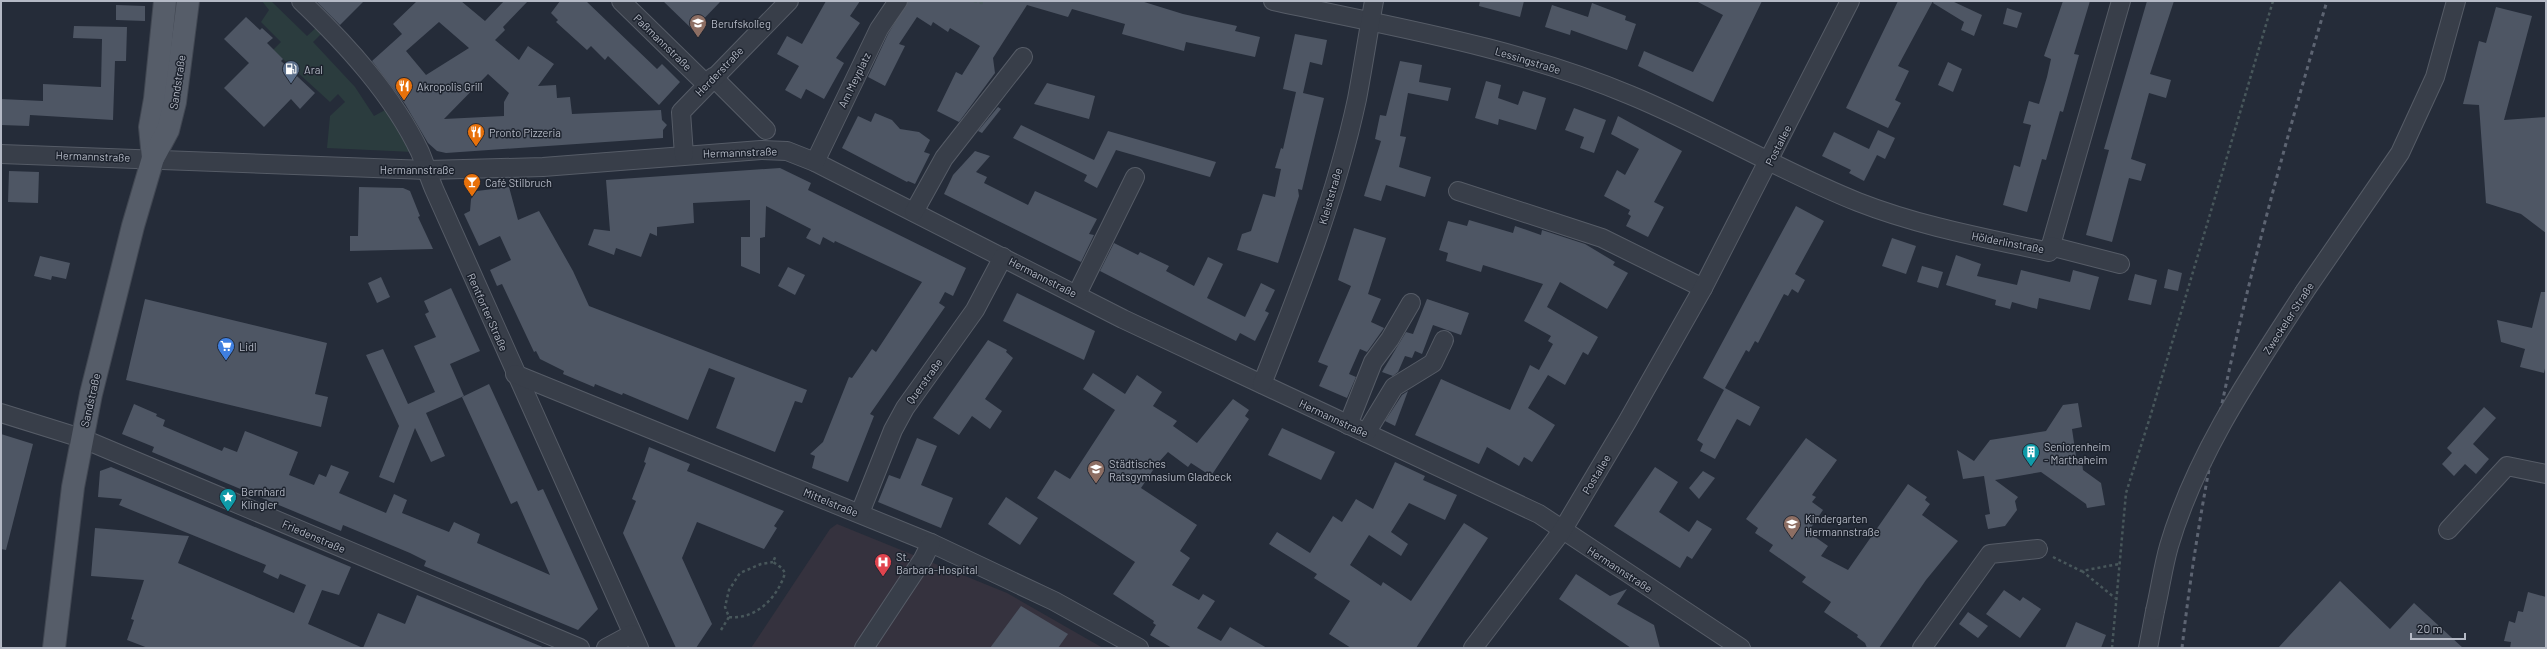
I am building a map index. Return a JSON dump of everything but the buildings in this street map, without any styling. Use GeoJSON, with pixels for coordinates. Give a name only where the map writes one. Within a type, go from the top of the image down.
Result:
{"type":"FeatureCollection","features":[{"type":"Feature","properties":{"kind":"main road","name":"Sandstraße"},"geometry":{"type":"LineString","coordinates":[[153,158],[150,127],[155,99],[165,1]]}},
{"type":"Feature","properties":{"kind":"main road","name":"Sandstraße"},"geometry":{"type":"LineString","coordinates":[[54,648],[72,487],[82,438],[119,278],[153,158],[168,130],[175,102],[188,1]]}},
{"type":"Feature","properties":{"kind":"street","name":"Rentforter Straße"},"geometry":{"type":"LineString","coordinates":[[301,1],[341,39],[392,105],[420,152],[515,374],[636,641]]}},
{"type":"Feature","properties":{"kind":"street","name":"Paßmannstraße"},"geometry":{"type":"LineString","coordinates":[[621,1],[766,130]]}},
{"type":"Feature","properties":{"kind":"street","name":"Herderstraße"},"geometry":{"type":"LineString","coordinates":[[684,155],[681,112],[710,80],[789,1]]}},
{"type":"Feature","properties":{"kind":"street","name":"Am Meyplatz"},"geometry":{"type":"LineString","coordinates":[[815,162],[879,29],[898,1]]}},
{"type":"Feature","properties":{"kind":"street","name":"Lessingstraße"},"geometry":{"type":"LineString","coordinates":[[1273,1],[1474,44],[1571,73],[1631,95],[1770,162]]}},
{"type":"Feature","properties":{"kind":"street","name":"Kleiststraße"},"geometry":{"type":"LineString","coordinates":[[1262,384],[1305,274],[1327,208],[1356,100],[1374,1]]}},
{"type":"Feature","properties":{"kind":"street","name":"Postallee"},"geometry":{"type":"LineString","coordinates":[[1473,648],[1562,531],[1627,422],[1703,288],[1770,162],[1850,1]]}},
{"type":"Feature","properties":{"kind":"street","name":"Hölderlinstraße"},"geometry":{"type":"LineString","coordinates":[[1770,162],[1858,202],[1945,230],[2049,252],[2121,1]]}},
{"type":"Feature","properties":{"kind":"street","name":"Zweckeler Straße"},"geometry":{"type":"LineString","coordinates":[[2148,648],[2169,546],[2190,490],[2213,442],[2247,383],[2305,291],[2400,154],[2435,77],[2456,1]]}},
{"type":"Feature","properties":{"kind":"street"},"geometry":{"type":"LineString","coordinates":[[914,212],[944,158],[1023,57]]}},
{"type":"Feature","properties":{"kind":"street","name":"Hermannstraße"},"geometry":{"type":"LineString","coordinates":[[1,154],[153,158],[427,170],[544,167],[684,155],[761,150],[787,151],[815,162],[1003,256],[1123,319],[1532,511],[1741,648]]}},
{"type":"Feature","properties":{"kind":"street"},"geometry":{"type":"LineString","coordinates":[[1077,294],[1135,177]]}},
{"type":"Feature","properties":{"kind":"street"},"geometry":{"type":"LineString","coordinates":[[1458,191],[1602,238],[1703,288]]}},
{"type":"Feature","properties":{"kind":"street"},"geometry":{"type":"LineString","coordinates":[[2050,246],[2120,264]]}},
{"type":"Feature","properties":{"kind":"street","name":"Querstraße"},"geometry":{"type":"LineString","coordinates":[[860,513],[893,430],[905,408],[975,310],[1003,256]]}},
{"type":"Feature","properties":{"kind":"street"},"geometry":{"type":"LineString","coordinates":[[1348,425],[1373,362],[1390,339],[1411,303]]}},
{"type":"Feature","properties":{"kind":"street"},"geometry":{"type":"LineString","coordinates":[[1366,433],[1394,386],[1433,363],[1444,340]]}},
{"type":"Feature","properties":{"kind":"street","name":"Mittelstraße"},"geometry":{"type":"LineString","coordinates":[[515,374],[931,542],[1054,601],[1139,648]]}},
{"type":"Feature","properties":{"kind":"street","name":"Friedenstraße"},"geometry":{"type":"LineString","coordinates":[[1,413],[82,438],[580,648]]}},
{"type":"Feature","properties":{"kind":"street"},"geometry":{"type":"LineString","coordinates":[[2448,530],[2507,466],[2546,474]]}},
{"type":"Feature","properties":{"kind":"street"},"geometry":{"type":"LineString","coordinates":[[864,648],[923,559],[931,542]]}},
{"type":"Feature","properties":{"kind":"street"},"geometry":{"type":"LineString","coordinates":[[1922,648],[1990,554],[2038,549]]}},
{"type":"Feature","properties":{"kind":"street"},"geometry":{"type":"LineString","coordinates":[[606,648],[636,641]]}},
{"type":"Feature","properties":{"kind":"path"},"geometry":{"type":"LineString","coordinates":[[974,1],[985,4]]}},
{"type":"Feature","properties":{"kind":"path"},"geometry":{"type":"LineString","coordinates":[[2112,648],[2118,564],[2126,493],[2151,414],[2273,1]]}},
{"type":"Feature","properties":{"kind":"path"},"geometry":{"type":"LineString","coordinates":[[2038,549],[2081,571],[2116,599]]}},
{"type":"Feature","properties":{"kind":"path"},"geometry":{"type":"LineString","coordinates":[[773,562],[776,555]]}},
{"type":"Feature","properties":{"kind":"path"},"geometry":{"type":"LineString","coordinates":[[773,562],[782,568],[785,572],[777,593],[758,610],[737,618],[729,617],[725,607],[734,581],[749,568],[773,562]]}},
{"type":"Feature","properties":{"kind":"path"},"geometry":{"type":"LineString","coordinates":[[2081,571],[2118,564]]}},
{"type":"Feature","properties":{"kind":"path"},"geometry":{"type":"LineString","coordinates":[[721,630],[729,617]]}},
{"type":"Feature","properties":{"kind":"shaded area"},"geometry":{"type":"Polygon","coordinates":[[[262,1],[271,1],[307,36],[317,27],[323,32],[313,42],[355,87],[374,116],[387,109],[413,152],[327,148],[330,116],[345,102],[338,94],[330,102],[273,50],[281,42],[261,22],[269,10],[262,1]]]}},
{"type":"Feature","properties":{"kind":"shaded area","name":"St. Barbara-Hospital"},"geometry":{"type":"Polygon","coordinates":[[[837,524],[1007,593],[1103,648],[751,648],[830,529],[837,524]]]}},
{"type":"Feature","properties":{"kind":"railway"},"geometry":{"type":"LineString","coordinates":[[2182,648],[2206,484],[2240,322],[2281,161],[2327,1]]}},
{"type":"Feature","properties":{"kind":"place","name":"Berufskolleg"},"geometry":{"type":"Point","coordinates":[698,38]}},
{"type":"Feature","properties":{"kind":"place","name":"Aral"},"geometry":{"type":"Point","coordinates":[291,84]}},
{"type":"Feature","properties":{"kind":"place","name":"Akropolis Grill"},"geometry":{"type":"Point","coordinates":[404,101]}},
{"type":"Feature","properties":{"kind":"place","name":"Pronto Pizzeria"},"geometry":{"type":"Point","coordinates":[476,147]}},
{"type":"Feature","properties":{"kind":"place","name":"Café Stilbruch"},"geometry":{"type":"Point","coordinates":[472,197]}},
{"type":"Feature","properties":{"kind":"place","name":"Lidl"},"geometry":{"type":"Point","coordinates":[226,361]}},
{"type":"Feature","properties":{"kind":"place","name":"Seniorenheim - Marthaheim"},"geometry":{"type":"Point","coordinates":[2031,467]}},
{"type":"Feature","properties":{"kind":"place","name":"Städtisches Ratsgymnasium Gladbeck"},"geometry":{"type":"Point","coordinates":[1096,484]}},
{"type":"Feature","properties":{"kind":"place","name":"Bernhard Klingler"},"geometry":{"type":"Point","coordinates":[228,512]}},
{"type":"Feature","properties":{"kind":"place","name":"Kindergarten Hermannstraße"},"geometry":{"type":"Point","coordinates":[1792,539]}},
{"type":"Feature","properties":{"kind":"place","name":"St. Barbara-Hospital"},"geometry":{"type":"Point","coordinates":[883,577]}}]}
